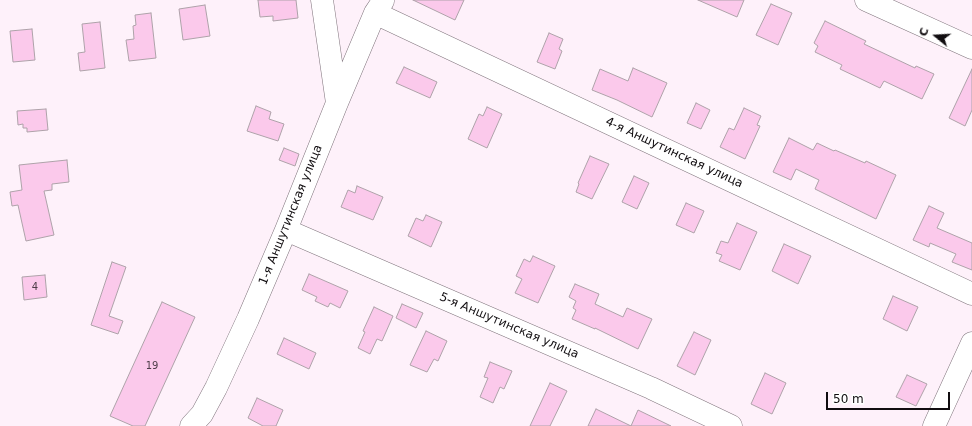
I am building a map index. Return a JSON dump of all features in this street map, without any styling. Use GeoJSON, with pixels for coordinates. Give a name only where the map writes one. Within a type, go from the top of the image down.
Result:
{"type":"FeatureCollection","features":[{"type":"Feature","properties":{"kind":"street"},"geometry":{"type":"LineString","coordinates":[[322,0],[337,103]]}},
{"type":"Feature","properties":{"kind":"street"},"geometry":{"type":"LineString","coordinates":[[866,0],[972,48]]}},
{"type":"Feature","properties":{"kind":"street","name":"1-я Аншутинская улица"},"geometry":{"type":"LineString","coordinates":[[191,426],[202,414],[216,388],[248,318],[286,230],[337,103],[380,6]]}},
{"type":"Feature","properties":{"kind":"street","name":"4-я Аншутинская улица"},"geometry":{"type":"LineString","coordinates":[[380,6],[972,294]]}},
{"type":"Feature","properties":{"kind":"street","name":"5-я Аншутинская улица"},"geometry":{"type":"LineString","coordinates":[[286,230],[651,388],[731,426]]}},
{"type":"Feature","properties":{"kind":"street"},"geometry":{"type":"LineString","coordinates":[[934,426],[972,343]]}},
{"type":"Feature","properties":{"kind":"building"},"geometry":{"type":"Polygon","coordinates":[[[258,0],[296,0],[298,18],[273,21],[273,16],[260,17],[258,0]]]}},
{"type":"Feature","properties":{"kind":"building"},"geometry":{"type":"Polygon","coordinates":[[[413,0],[464,0],[455,20],[413,0]]]}},
{"type":"Feature","properties":{"kind":"building"},"geometry":{"type":"Polygon","coordinates":[[[698,0],[744,0],[737,17],[698,0]]]}},
{"type":"Feature","properties":{"kind":"building"},"geometry":{"type":"Polygon","coordinates":[[[771,4],[792,13],[778,45],[756,35],[771,4]]]}},
{"type":"Feature","properties":{"kind":"building"},"geometry":{"type":"Polygon","coordinates":[[[205,5],[210,36],[183,40],[179,9],[205,5]]]}},
{"type":"Feature","properties":{"kind":"building"},"geometry":{"type":"Polygon","coordinates":[[[151,13],[156,58],[129,61],[126,40],[134,39],[133,26],[136,25],[135,15],[151,13]]]}},
{"type":"Feature","properties":{"kind":"building"},"geometry":{"type":"Polygon","coordinates":[[[825,21],[866,41],[864,44],[915,68],[916,66],[934,74],[922,99],[884,81],[880,88],[840,69],[842,65],[815,52],[818,46],[814,43],[825,21]]]}},
{"type":"Feature","properties":{"kind":"building"},"geometry":{"type":"Polygon","coordinates":[[[100,22],[105,68],[80,71],[78,53],[85,52],[82,24],[100,22]]]}},
{"type":"Feature","properties":{"kind":"building"},"geometry":{"type":"Polygon","coordinates":[[[32,29],[35,60],[13,62],[10,31],[32,29]]]}},
{"type":"Feature","properties":{"kind":"building"},"geometry":{"type":"Polygon","coordinates":[[[549,33],[563,39],[559,49],[562,51],[555,69],[537,62],[549,33]]]}},
{"type":"Feature","properties":{"kind":"building"},"geometry":{"type":"Polygon","coordinates":[[[404,67],[437,82],[430,98],[396,83],[404,67]]]}},
{"type":"Feature","properties":{"kind":"building"},"geometry":{"type":"Polygon","coordinates":[[[633,68],[667,83],[652,117],[592,90],[600,69],[628,81],[633,68]]]}},
{"type":"Feature","properties":{"kind":"building"},"geometry":{"type":"Polygon","coordinates":[[[972,69],[972,110],[965,126],[949,118],[972,69]]]}},
{"type":"Feature","properties":{"kind":"building"},"geometry":{"type":"Polygon","coordinates":[[[696,103],[710,110],[701,129],[687,123],[696,103]]]}},
{"type":"Feature","properties":{"kind":"building"},"geometry":{"type":"Polygon","coordinates":[[[256,106],[271,112],[269,119],[284,124],[278,141],[247,131],[256,106]]]}},
{"type":"Feature","properties":{"kind":"building"},"geometry":{"type":"Polygon","coordinates":[[[487,107],[502,114],[487,148],[468,139],[479,114],[483,116],[487,107]]]}},
{"type":"Feature","properties":{"kind":"building"},"geometry":{"type":"Polygon","coordinates":[[[744,108],[761,116],[757,125],[760,126],[745,159],[720,147],[729,128],[734,130],[744,108]]]}},
{"type":"Feature","properties":{"kind":"building"},"geometry":{"type":"Polygon","coordinates":[[[46,109],[48,130],[27,132],[27,128],[23,128],[23,124],[18,125],[17,111],[46,109]]]}},
{"type":"Feature","properties":{"kind":"building"},"geometry":{"type":"Polygon","coordinates":[[[789,138],[813,150],[817,143],[865,163],[866,161],[896,175],[876,219],[815,189],[819,180],[796,169],[791,180],[773,172],[789,138]]]}},
{"type":"Feature","properties":{"kind":"building"},"geometry":{"type":"Polygon","coordinates":[[[284,148],[299,154],[295,166],[279,160],[284,148]]]}},
{"type":"Feature","properties":{"kind":"building"},"geometry":{"type":"Polygon","coordinates":[[[590,156],[609,164],[592,199],[576,192],[578,183],[590,156]]]}},
{"type":"Feature","properties":{"kind":"building"},"geometry":{"type":"Polygon","coordinates":[[[67,160],[69,182],[52,184],[52,190],[44,191],[54,235],[26,241],[18,205],[12,206],[10,192],[22,190],[19,165],[67,160]]]}},
{"type":"Feature","properties":{"kind":"building"},"geometry":{"type":"Polygon","coordinates":[[[634,176],[649,183],[637,209],[622,202],[634,176]]]}},
{"type":"Feature","properties":{"kind":"building"},"geometry":{"type":"Polygon","coordinates":[[[357,186],[383,197],[373,220],[341,207],[348,190],[355,193],[357,186]]]}},
{"type":"Feature","properties":{"kind":"building"},"geometry":{"type":"Polygon","coordinates":[[[686,203],[704,211],[694,233],[676,225],[686,203]]]}},
{"type":"Feature","properties":{"kind":"building"},"geometry":{"type":"Polygon","coordinates":[[[929,206],[944,213],[937,228],[972,243],[972,270],[952,262],[956,254],[930,243],[929,247],[913,240],[929,206]]]}},
{"type":"Feature","properties":{"kind":"building"},"geometry":{"type":"Polygon","coordinates":[[[426,215],[442,222],[431,247],[408,236],[416,218],[423,221],[426,215]]]}},
{"type":"Feature","properties":{"kind":"building"},"geometry":{"type":"Polygon","coordinates":[[[737,223],[757,232],[740,270],[719,261],[722,255],[716,253],[721,241],[728,243],[737,223]]]}},
{"type":"Feature","properties":{"kind":"building"},"geometry":{"type":"Polygon","coordinates":[[[784,244],[811,256],[798,284],[772,271],[784,244]]]}},
{"type":"Feature","properties":{"kind":"building"},"geometry":{"type":"Polygon","coordinates":[[[533,256],[555,266],[538,303],[515,293],[522,279],[516,276],[524,259],[530,262],[533,256]]]}},
{"type":"Feature","properties":{"kind":"building"},"geometry":{"type":"Polygon","coordinates":[[[112,262],[126,267],[109,316],[123,321],[118,334],[91,325],[112,262]]]}},
{"type":"Feature","properties":{"kind":"building"},"geometry":{"type":"Polygon","coordinates":[[[309,274],[348,291],[340,308],[330,303],[328,307],[315,301],[317,297],[302,290],[309,274]]]}},
{"type":"Feature","properties":{"kind":"building"},"geometry":{"type":"Polygon","coordinates":[[[45,275],[47,297],[24,300],[22,277],[45,275]]]}},
{"type":"Feature","properties":{"kind":"building"},"geometry":{"type":"Polygon","coordinates":[[[575,284],[599,294],[595,304],[623,317],[627,308],[652,319],[638,349],[595,328],[572,319],[576,310],[573,308],[576,301],[569,297],[575,284]]]}},
{"type":"Feature","properties":{"kind":"building"},"geometry":{"type":"Polygon","coordinates":[[[893,296],[918,307],[907,331],[883,319],[893,296]]]}},
{"type":"Feature","properties":{"kind":"building"},"geometry":{"type":"Polygon","coordinates":[[[162,302],[195,317],[145,426],[133,426],[110,416],[162,302]]]}},
{"type":"Feature","properties":{"kind":"building"},"geometry":{"type":"Polygon","coordinates":[[[402,304],[423,313],[416,328],[396,318],[402,304]]]}},
{"type":"Feature","properties":{"kind":"building"},"geometry":{"type":"Polygon","coordinates":[[[374,307],[393,316],[382,341],[377,339],[370,354],[358,348],[365,332],[363,331],[374,307]]]}},
{"type":"Feature","properties":{"kind":"building"},"geometry":{"type":"Polygon","coordinates":[[[426,331],[447,341],[438,361],[434,359],[427,372],[410,365],[426,331]]]}},
{"type":"Feature","properties":{"kind":"building"},"geometry":{"type":"Polygon","coordinates":[[[694,332],[711,340],[695,375],[677,366],[694,332]]]}},
{"type":"Feature","properties":{"kind":"building"},"geometry":{"type":"Polygon","coordinates":[[[284,338],[316,353],[309,369],[277,354],[284,338]]]}},
{"type":"Feature","properties":{"kind":"building"},"geometry":{"type":"Polygon","coordinates":[[[490,362],[512,371],[504,389],[500,387],[493,403],[480,397],[488,378],[484,377],[490,362]]]}},
{"type":"Feature","properties":{"kind":"building"},"geometry":{"type":"Polygon","coordinates":[[[765,373],[786,383],[772,414],[751,404],[765,373]]]}},
{"type":"Feature","properties":{"kind":"building"},"geometry":{"type":"Polygon","coordinates":[[[907,375],[927,384],[916,406],[896,397],[907,375]]]}},
{"type":"Feature","properties":{"kind":"building"},"geometry":{"type":"Polygon","coordinates":[[[550,383],[567,391],[550,426],[530,426],[550,383]]]}},
{"type":"Feature","properties":{"kind":"building"},"geometry":{"type":"Polygon","coordinates":[[[257,398],[283,410],[276,426],[263,426],[248,418],[257,398]]]}},
{"type":"Feature","properties":{"kind":"building"},"geometry":{"type":"Polygon","coordinates":[[[596,409],[631,426],[588,426],[596,409]]]}},
{"type":"Feature","properties":{"kind":"building"},"geometry":{"type":"Polygon","coordinates":[[[638,410],[671,426],[631,426],[638,410]]]}}]}
